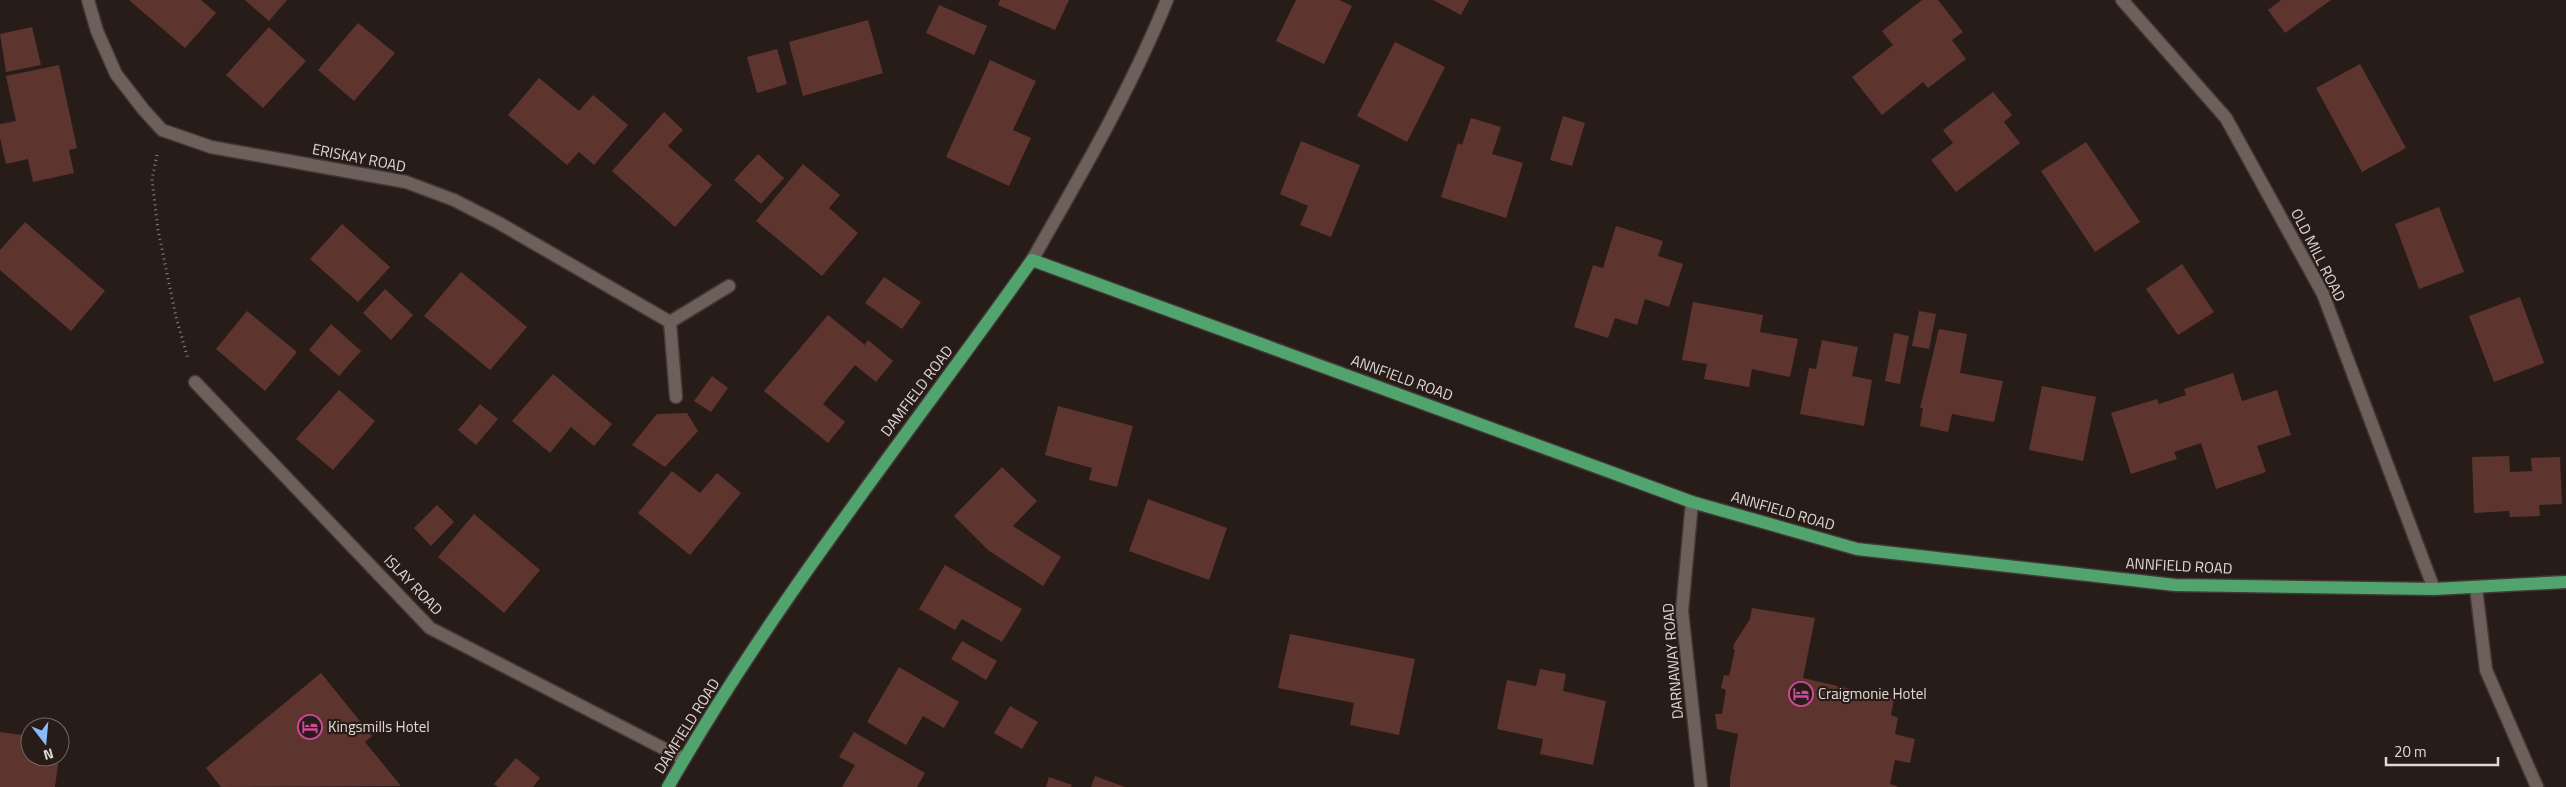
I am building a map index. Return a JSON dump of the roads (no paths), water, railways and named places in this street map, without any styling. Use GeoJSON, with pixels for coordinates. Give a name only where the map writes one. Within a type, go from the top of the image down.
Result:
{"type":"FeatureCollection","features":[{"type":"Feature","properties":{"kind":"main road","name":"ANNFIELD ROAD"},"geometry":{"type":"LineString","coordinates":[[1032,260],[1692,502],[1857,549],[2175,585],[2434,589],[2566,582]]}},
{"type":"Feature","properties":{"kind":"main road","name":"DAMFIELD ROAD"},"geometry":{"type":"LineString","coordinates":[[668,787],[684,759],[824,544],[961,360],[1032,260]]}},
{"type":"Feature","properties":{"kind":"street","name":"ERISKAY ROAD"},"geometry":{"type":"LineString","coordinates":[[88,0],[97,30],[116,74],[162,130],[211,148],[406,182],[454,200],[499,223],[670,322]]}},
{"type":"Feature","properties":{"kind":"street","name":"DAMFIELD ROAD"},"geometry":{"type":"LineString","coordinates":[[1032,260],[1090,161],[1144,58],[1167,0]]}},
{"type":"Feature","properties":{"kind":"street","name":"OLD MILL ROAD"},"geometry":{"type":"LineString","coordinates":[[2122,0],[2226,118],[2323,294],[2434,589]]}},
{"type":"Feature","properties":{"kind":"street"},"geometry":{"type":"LineString","coordinates":[[676,397],[670,322],[729,286]]}},
{"type":"Feature","properties":{"kind":"street","name":"ISLAY ROAD"},"geometry":{"type":"LineString","coordinates":[[195,382],[430,628],[684,759]]}},
{"type":"Feature","properties":{"kind":"street","name":"DARNAWAY ROAD"},"geometry":{"type":"LineString","coordinates":[[1692,502],[1682,611],[1701,787]]}},
{"type":"Feature","properties":{"kind":"street"},"geometry":{"type":"LineString","coordinates":[[2476,588],[2486,670],[2537,787]]}},
{"type":"Feature","properties":{"kind":"place","name":"Craigmonie Hotel"},"geometry":{"type":"Point","coordinates":[1801,694]}},
{"type":"Feature","properties":{"kind":"place","name":"Kingsmills Hotel"},"geometry":{"type":"Point","coordinates":[310,727]}}]}
